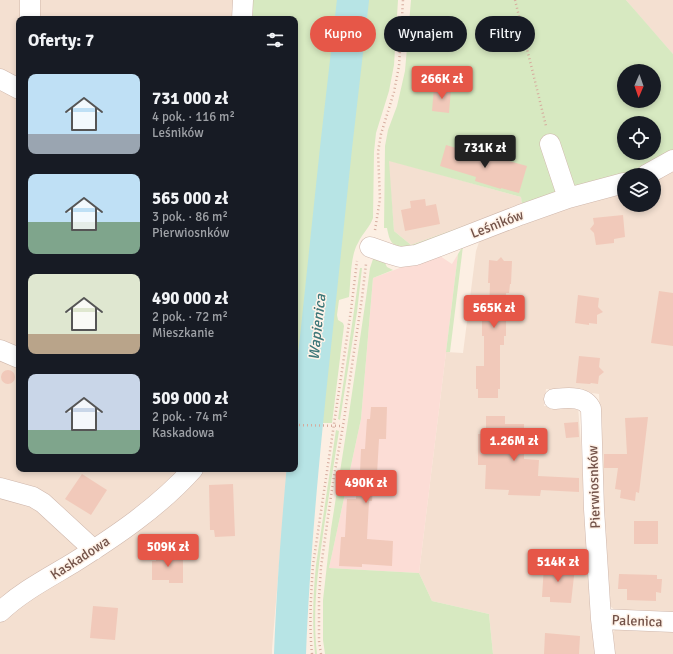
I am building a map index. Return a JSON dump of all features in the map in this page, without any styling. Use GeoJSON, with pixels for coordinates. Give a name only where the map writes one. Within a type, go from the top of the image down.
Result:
{"type":"FeatureCollection","features":[{"type":"Feature","properties":{"kind":"street"},"geometry":{"type":"LineString","coordinates":[[30,0],[30,16]]}},
{"type":"Feature","properties":{"kind":"street"},"geometry":{"type":"LineString","coordinates":[[242,16],[243,0]]}},
{"type":"Feature","properties":{"kind":"street"},"geometry":{"type":"LineString","coordinates":[[0,79],[16,87]]}},
{"type":"Feature","properties":{"kind":"street"},"geometry":{"type":"LineString","coordinates":[[550,144],[568,198]]}},
{"type":"Feature","properties":{"kind":"street"},"geometry":{"type":"LineString","coordinates":[[659,168],[673,160]]}},
{"type":"Feature","properties":{"kind":"street","name":"Leśników"},"geometry":{"type":"LineString","coordinates":[[370,247],[400,257],[416,254],[568,198],[617,185]]}},
{"type":"Feature","properties":{"kind":"street"},"geometry":{"type":"LineString","coordinates":[[0,350],[16,357]]}},
{"type":"Feature","properties":{"kind":"street","name":"Pierwiosnków"},"geometry":{"type":"LineString","coordinates":[[554,398],[574,398],[586,402],[591,409],[594,509],[605,654]]}},
{"type":"Feature","properties":{"kind":"street","name":"Kaskadowa"},"geometry":{"type":"LineString","coordinates":[[0,612],[22,595],[94,550],[146,512],[189,472]]}},
{"type":"Feature","properties":{"kind":"street"},"geometry":{"type":"LineString","coordinates":[[0,488],[33,497],[43,503],[94,550]]}},
{"type":"Feature","properties":{"kind":"street","name":"Palenica"},"geometry":{"type":"LineString","coordinates":[[602,619],[673,622]]}},
{"type":"Feature","properties":{"kind":"path"},"geometry":{"type":"LineString","coordinates":[[321,654],[319,640],[319,599],[321,567],[366,266],[375,232],[380,199],[378,152],[381,134],[394,92],[399,66],[403,0]]}},
{"type":"Feature","properties":{"kind":"path"},"geometry":{"type":"LineString","coordinates":[[515,0],[550,144]]}},
{"type":"Feature","properties":{"kind":"path"},"geometry":{"type":"LineString","coordinates":[[312,654],[310,599],[313,565],[358,257],[370,247]]}},
{"type":"Feature","properties":{"kind":"path"},"geometry":{"type":"LineString","coordinates":[[298,425],[343,426]]}},
{"type":"Feature","properties":{"kind":"shaded area"},"geometry":{"type":"Polygon","coordinates":[[[0,0],[26,0],[26,16],[16,16],[16,472],[182,472],[154,499],[0,606],[0,0]]]}},
{"type":"Feature","properties":{"kind":"shaded area"},"geometry":{"type":"Polygon","coordinates":[[[34,0],[238,0],[237,16],[33,16],[34,0]]]}},
{"type":"Feature","properties":{"kind":"shaded area"},"geometry":{"type":"Polygon","coordinates":[[[626,0],[673,0],[673,54],[643,20],[626,0]]]}},
{"type":"Feature","properties":{"kind":"shaded area"},"geometry":{"type":"Polygon","coordinates":[[[388,160],[521,197],[522,205],[411,245],[394,231],[388,160]]]}},
{"type":"Feature","properties":{"kind":"shaded area"},"geometry":{"type":"Polygon","coordinates":[[[673,170],[673,614],[616,611],[610,606],[606,559],[599,394],[573,389],[546,389],[544,406],[578,406],[584,509],[597,654],[493,654],[489,614],[432,601],[419,573],[446,352],[463,353],[476,251],[480,239],[567,208],[617,196],[617,212],[661,212],[661,176],[673,170]]]}},
{"type":"Feature","properties":{"kind":"shaded area"},"geometry":{"type":"Polygon","coordinates":[[[437,254],[452,264],[458,254],[419,573],[329,568],[361,419],[373,278],[437,254]]]}},
{"type":"Feature","properties":{"kind":"shaded area"},"geometry":{"type":"Polygon","coordinates":[[[201,472],[289,472],[272,654],[0,654],[0,621],[201,472]]]}},
{"type":"Feature","properties":{"kind":"shaded area"},"geometry":{"type":"Polygon","coordinates":[[[618,627],[673,629],[673,654],[615,654],[613,632],[618,627]]]}},
{"type":"Feature","properties":{"kind":"green space"},"geometry":{"type":"Polygon","coordinates":[[[247,0],[344,0],[342,16],[310,16],[310,52],[338,52],[302,421],[298,421],[298,16],[246,16],[247,0]]]}},
{"type":"Feature","properties":{"kind":"green space"},"geometry":{"type":"Polygon","coordinates":[[[363,0],[398,0],[397,16],[384,16],[384,52],[395,52],[389,91],[376,133],[374,152],[373,218],[355,248],[352,262],[349,297],[339,300],[337,315],[338,320],[343,323],[344,326],[332,423],[312,423],[357,52],[376,52],[376,16],[361,16],[363,0]]]}},
{"type":"Feature","properties":{"kind":"green space"},"geometry":{"type":"Polygon","coordinates":[[[411,0],[626,0],[673,54],[673,153],[661,159],[661,116],[617,116],[617,160],[659,160],[644,168],[617,168],[617,179],[406,250],[397,246],[390,240],[387,228],[384,228],[385,146],[388,130],[397,106],[405,71],[407,52],[467,52],[467,16],[410,16],[411,0]],[[389,161],[394,231],[411,245],[522,205],[521,197],[389,161]]]}},
{"type":"Feature","properties":{"kind":"green space"},"geometry":{"type":"Polygon","coordinates":[[[463,246],[450,352],[446,352],[458,254],[463,246]]]}},
{"type":"Feature","properties":{"kind":"green space"},"geometry":{"type":"Polygon","coordinates":[[[373,259],[383,259],[387,267],[393,270],[373,278],[361,419],[329,568],[419,573],[432,601],[489,614],[493,654],[325,654],[323,640],[323,600],[331,529],[370,268],[373,259]]]}},
{"type":"Feature","properties":{"kind":"green space"},"geometry":{"type":"Polygon","coordinates":[[[360,268],[362,268],[357,312],[340,420],[338,419],[360,268]]]}},
{"type":"Feature","properties":{"kind":"green space"},"geometry":{"type":"Polygon","coordinates":[[[336,430],[339,431],[324,527],[315,606],[317,654],[315,654],[313,610],[316,565],[336,430]]]}},
{"type":"Feature","properties":{"kind":"building"},"geometry":{"type":"Polygon","coordinates":[[[434,87],[451,89],[449,113],[432,111],[434,87]]]}},
{"type":"Feature","properties":{"kind":"building"},"geometry":{"type":"Polygon","coordinates":[[[446,145],[494,159],[495,157],[527,166],[519,193],[475,181],[476,177],[440,166],[446,145]]]}},
{"type":"Feature","properties":{"kind":"building"},"geometry":{"type":"Polygon","coordinates":[[[425,199],[426,206],[436,204],[440,224],[405,231],[401,210],[411,208],[410,201],[425,199]]]}},
{"type":"Feature","properties":{"kind":"building"},"geometry":{"type":"Polygon","coordinates":[[[623,215],[625,237],[614,239],[614,243],[596,245],[594,233],[590,229],[594,224],[593,218],[623,215]]]}},
{"type":"Feature","properties":{"kind":"building"},"geometry":{"type":"Polygon","coordinates":[[[501,257],[504,261],[512,261],[511,284],[509,293],[506,293],[506,336],[504,336],[504,345],[500,345],[500,389],[498,389],[498,398],[478,398],[478,389],[476,389],[476,366],[484,366],[482,314],[489,314],[489,260],[497,261],[501,257]]]}},
{"type":"Feature","properties":{"kind":"building"},"geometry":{"type":"Polygon","coordinates":[[[659,291],[673,293],[673,346],[651,343],[659,291]]]}},
{"type":"Feature","properties":{"kind":"building"},"geometry":{"type":"Polygon","coordinates":[[[578,295],[599,298],[598,307],[603,312],[597,315],[597,324],[589,323],[589,325],[575,323],[578,295]]]}},
{"type":"Feature","properties":{"kind":"building"},"geometry":{"type":"Polygon","coordinates":[[[579,356],[600,358],[599,367],[604,372],[599,376],[598,384],[576,383],[579,356]]]}},
{"type":"Feature","properties":{"kind":"building"},"geometry":{"type":"Polygon","coordinates":[[[5,370],[11,370],[15,374],[15,380],[11,384],[5,384],[1,380],[1,374],[5,370]]]}},
{"type":"Feature","properties":{"kind":"building"},"geometry":{"type":"Polygon","coordinates":[[[371,407],[387,407],[386,439],[379,439],[377,474],[374,473],[372,501],[369,501],[367,539],[393,541],[392,566],[362,564],[362,567],[339,566],[341,537],[345,537],[347,499],[356,499],[357,472],[360,472],[361,449],[365,449],[367,419],[370,419],[371,407]]]}},
{"type":"Feature","properties":{"kind":"building"},"geometry":{"type":"Polygon","coordinates":[[[486,416],[505,416],[505,424],[524,424],[524,459],[539,460],[538,476],[579,478],[579,492],[541,490],[540,496],[508,495],[509,490],[485,489],[486,465],[478,465],[478,434],[486,434],[486,416]]]}},
{"type":"Feature","properties":{"kind":"building"},"geometry":{"type":"Polygon","coordinates":[[[648,417],[639,493],[636,492],[635,501],[620,498],[621,490],[615,489],[618,468],[604,468],[604,454],[627,454],[625,418],[648,417]]]}},
{"type":"Feature","properties":{"kind":"building"},"geometry":{"type":"Polygon","coordinates":[[[578,422],[579,437],[566,438],[564,423],[578,422]]]}},
{"type":"Feature","properties":{"kind":"building"},"geometry":{"type":"Polygon","coordinates":[[[82,474],[107,490],[91,515],[65,499],[82,474]]]}},
{"type":"Feature","properties":{"kind":"building"},"geometry":{"type":"Polygon","coordinates":[[[233,484],[235,536],[215,537],[214,530],[210,530],[209,485],[233,484]]]}},
{"type":"Feature","properties":{"kind":"building"},"geometry":{"type":"Polygon","coordinates":[[[634,521],[658,521],[658,544],[634,544],[634,521]]]}},
{"type":"Feature","properties":{"kind":"building"},"geometry":{"type":"Polygon","coordinates":[[[156,553],[171,553],[171,557],[183,557],[183,583],[169,583],[169,580],[152,580],[152,561],[156,561],[156,553]]]}},
{"type":"Feature","properties":{"kind":"building"},"geometry":{"type":"Polygon","coordinates":[[[544,565],[575,567],[571,603],[550,602],[550,597],[542,597],[544,565]]]}},
{"type":"Feature","properties":{"kind":"building"},"geometry":{"type":"Polygon","coordinates":[[[619,574],[657,575],[657,579],[662,579],[661,593],[656,592],[656,601],[627,600],[627,589],[618,589],[619,574]]]}},
{"type":"Feature","properties":{"kind":"building"},"geometry":{"type":"Polygon","coordinates":[[[93,606],[118,608],[115,640],[90,638],[93,606]]]}},
{"type":"Feature","properties":{"kind":"building"},"geometry":{"type":"Polygon","coordinates":[[[545,633],[580,636],[579,654],[544,654],[545,633]]]}},
{"type":"Feature","properties":{"kind":"waterway","name":"Wapienica"},"geometry":{"type":"LineString","coordinates":[[290,654],[294,572],[304,450],[353,0]]}}]}
